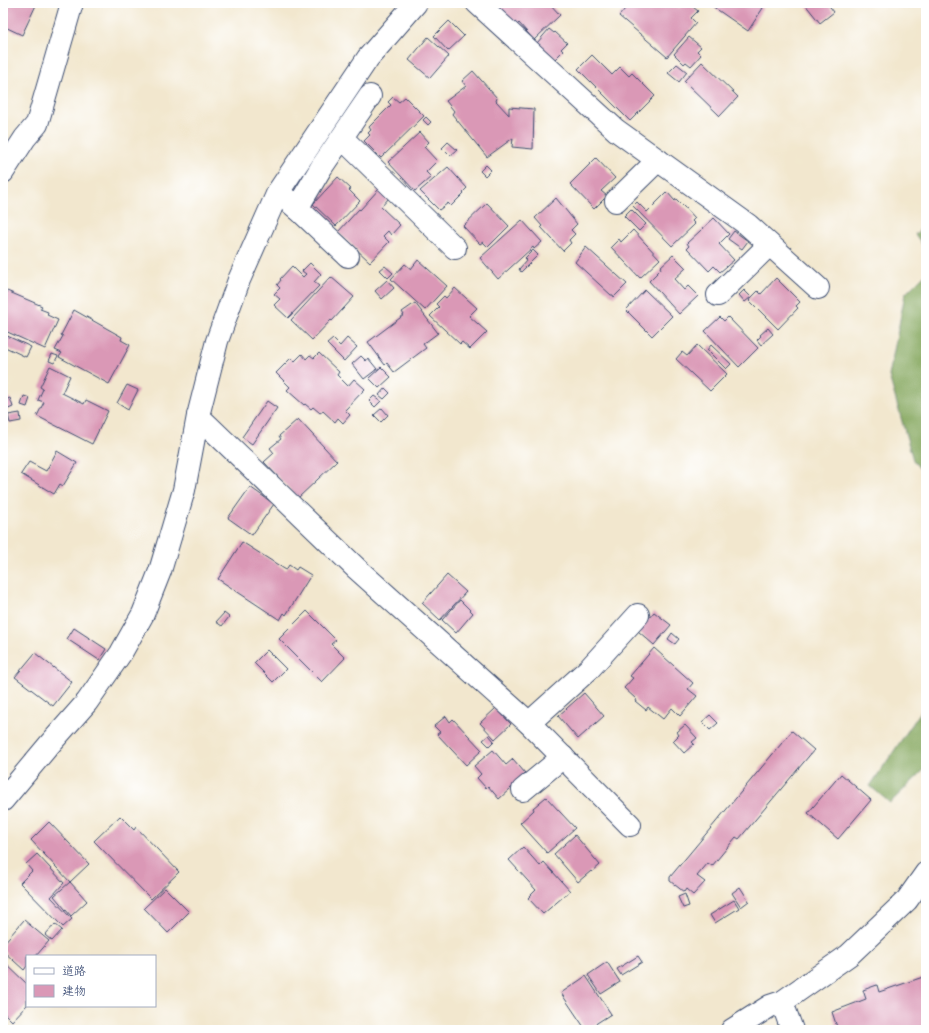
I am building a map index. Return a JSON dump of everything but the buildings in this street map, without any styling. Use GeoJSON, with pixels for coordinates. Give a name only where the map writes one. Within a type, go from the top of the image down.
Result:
{"type":"FeatureCollection","features":[{"type":"Feature","properties":{"kind":"street"},"geometry":{"type":"LineString","coordinates":[[3,172],[25,138],[37,124],[72,3]]}},
{"type":"Feature","properties":{"kind":"street"},"geometry":{"type":"LineString","coordinates":[[3,800],[87,702],[122,653],[143,614],[160,571],[184,490],[198,416],[217,341],[239,280],[278,192],[322,124],[368,58],[416,3]]}},
{"type":"Feature","properties":{"kind":"street"},"geometry":{"type":"LineString","coordinates":[[478,3],[616,130],[748,225],[818,288]]}},
{"type":"Feature","properties":{"kind":"street"},"geometry":{"type":"LineString","coordinates":[[298,209],[321,168],[370,96]]}},
{"type":"Feature","properties":{"kind":"street"},"geometry":{"type":"LineString","coordinates":[[342,138],[455,248]]}},
{"type":"Feature","properties":{"kind":"street"},"geometry":{"type":"LineString","coordinates":[[616,201],[658,160]]}},
{"type":"Feature","properties":{"kind":"street"},"geometry":{"type":"LineString","coordinates":[[278,192],[348,256]]}},
{"type":"Feature","properties":{"kind":"street"},"geometry":{"type":"LineString","coordinates":[[718,295],[769,245]]}},
{"type":"Feature","properties":{"kind":"street"},"geometry":{"type":"LineString","coordinates":[[198,416],[356,568],[529,723],[630,826]]}},
{"type":"Feature","properties":{"kind":"street"},"geometry":{"type":"LineString","coordinates":[[529,723],[589,668],[638,615]]}},
{"type":"Feature","properties":{"kind":"street"},"geometry":{"type":"LineString","coordinates":[[523,790],[563,757]]}},
{"type":"Feature","properties":{"kind":"street"},"geometry":{"type":"LineString","coordinates":[[732,1030],[770,1006],[782,1002],[849,955],[907,900],[926,873]]}},
{"type":"Feature","properties":{"kind":"street"},"geometry":{"type":"LineString","coordinates":[[782,1002],[792,1030]]}},
{"type":"Feature","properties":{"kind":"green space"},"geometry":{"type":"Polygon","coordinates":[[[926,225],[926,250],[915,234],[926,225]]]}},
{"type":"Feature","properties":{"kind":"green space"},"geometry":{"type":"Polygon","coordinates":[[[926,273],[926,477],[913,460],[889,376],[905,294],[926,273]]]}},
{"type":"Feature","properties":{"kind":"green space"},"geometry":{"type":"Polygon","coordinates":[[[926,704],[926,768],[890,803],[870,786],[926,704]]]}}]}
